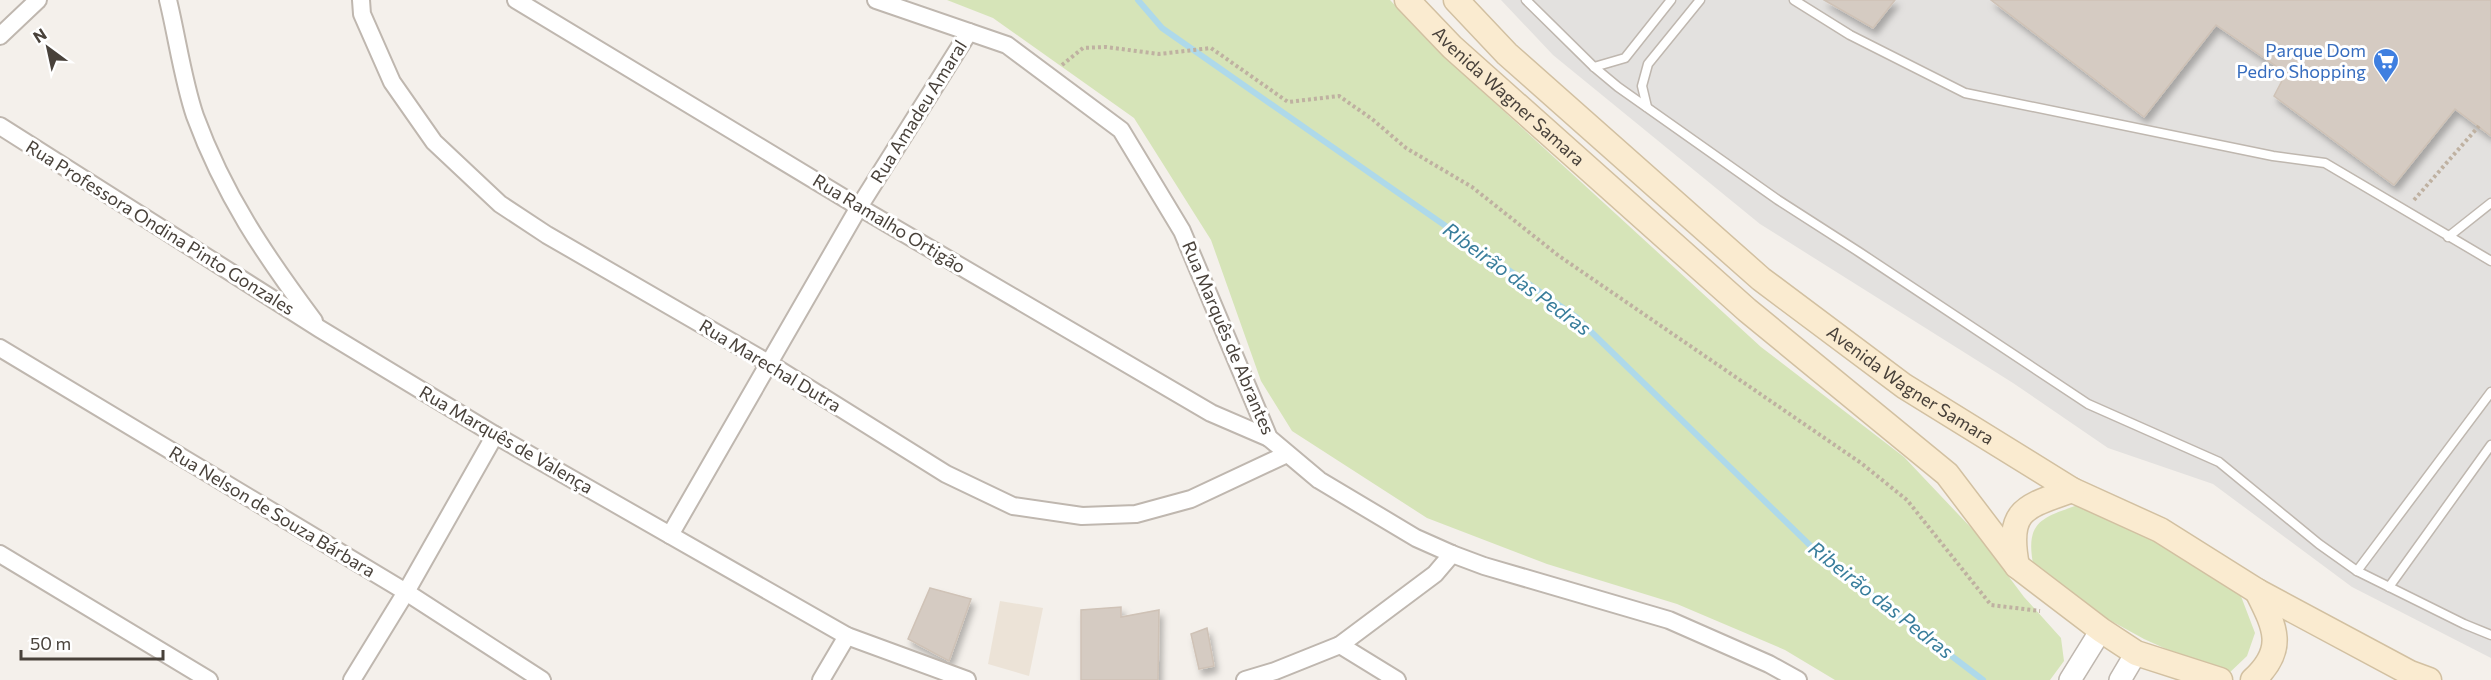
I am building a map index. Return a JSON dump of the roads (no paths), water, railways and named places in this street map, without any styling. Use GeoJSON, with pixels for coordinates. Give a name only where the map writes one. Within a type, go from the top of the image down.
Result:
{"type":"FeatureCollection","features":[{"type":"Feature","properties":{"kind":"main road","name":"Avenida Wagner Samara"},"geometry":{"type":"LineString","coordinates":[[1407,0],[1452,47],[1747,310],[1947,474],[2017,566],[2101,630],[2136,652],[2220,680]]}},
{"type":"Feature","properties":{"kind":"main road","name":"Avenida Wagner Samara"},"geometry":{"type":"LineString","coordinates":[[1456,0],[1507,54],[1761,279],[1904,386],[2072,490],[2160,530],[2257,591],[2409,673],[2429,680]]}},
{"type":"Feature","properties":{"kind":"main road"},"geometry":{"type":"LineString","coordinates":[[2017,566],[2012,540],[2020,514],[2036,503],[2072,490]]}},
{"type":"Feature","properties":{"kind":"main road"},"geometry":{"type":"LineString","coordinates":[[2253,680],[2267,668],[2275,646],[2273,624],[2257,591]]}},
{"type":"Feature","properties":{"kind":"street"},"geometry":{"type":"LineString","coordinates":[[0,36],[38,0]]}},
{"type":"Feature","properties":{"kind":"street","name":"Rua Marquês de Valença"},"geometry":{"type":"LineString","coordinates":[[168,0],[194,114],[224,184],[263,252],[320,329],[495,435],[847,636],[967,680]]}},
{"type":"Feature","properties":{"kind":"street","name":"Rua Marquês de Valença"},"geometry":{"type":"LineString","coordinates":[[180,0],[182,62]]}},
{"type":"Feature","properties":{"kind":"street","name":"Rua Marechal Dutra"},"geometry":{"type":"LineString","coordinates":[[361,0],[362,14],[392,82],[434,142],[500,204],[547,235],[770,364],[946,474],[1013,506],[1082,516],[1136,514],[1191,499],[1287,454]]}},
{"type":"Feature","properties":{"kind":"street","name":"Rua Ramalho Ortigão"},"geometry":{"type":"LineString","coordinates":[[516,0],[859,207],[1211,413],[1269,438]]}},
{"type":"Feature","properties":{"kind":"street","name":"Rua Marquês de Abrantes"},"geometry":{"type":"LineString","coordinates":[[876,0],[1007,45],[1121,130],[1182,231],[1269,438],[1329,485],[1416,538],[1452,554],[1484,566],[1670,620],[1769,664],[1798,680]]}},
{"type":"Feature","properties":{"kind":"street","name":"Rua Amadeu Amaral"},"geometry":{"type":"LineString","coordinates":[[670,535],[859,207],[969,32]]}},
{"type":"Feature","properties":{"kind":"street","name":"Rua Professora Ondina Pinto Gonzales"},"geometry":{"type":"LineString","coordinates":[[0,126],[320,329]]}},
{"type":"Feature","properties":{"kind":"street","name":"Rua Nelson de Souza Bárbara"},"geometry":{"type":"LineString","coordinates":[[0,348],[406,592],[542,680]]}},
{"type":"Feature","properties":{"kind":"street"},"geometry":{"type":"LineString","coordinates":[[352,680],[406,592],[495,435]]}},
{"type":"Feature","properties":{"kind":"street"},"geometry":{"type":"LineString","coordinates":[[0,554],[209,680]]}},
{"type":"Feature","properties":{"kind":"street"},"geometry":{"type":"LineString","coordinates":[[1245,680],[1275,671],[1340,645],[1435,574],[1452,554]]}},
{"type":"Feature","properties":{"kind":"street"},"geometry":{"type":"LineString","coordinates":[[2070,680],[2101,630]]}},
{"type":"Feature","properties":{"kind":"street"},"geometry":{"type":"LineString","coordinates":[[821,680],[847,636]]}},
{"type":"Feature","properties":{"kind":"street"},"geometry":{"type":"LineString","coordinates":[[1340,645],[1397,680]]}},
{"type":"Feature","properties":{"kind":"street"},"geometry":{"type":"LineString","coordinates":[[2120,680],[2136,652]]}},
{"type":"Feature","properties":{"kind":"lane"},"geometry":{"type":"LineString","coordinates":[[1526,0],[1594,67],[1647,107],[1778,200],[2088,404],[2219,462],[2319,544],[2357,571],[2491,635]]}},
{"type":"Feature","properties":{"kind":"lane"},"geometry":{"type":"LineString","coordinates":[[1594,67],[1625,58],[1671,0]]}},
{"type":"Feature","properties":{"kind":"lane"},"geometry":{"type":"LineString","coordinates":[[1647,107],[1642,86],[1648,64],[1700,0]]}},
{"type":"Feature","properties":{"kind":"lane"},"geometry":{"type":"LineString","coordinates":[[1794,0],[1850,34],[1965,93],[2273,156],[2325,163],[2491,261]]}},
{"type":"Feature","properties":{"kind":"lane"},"geometry":{"type":"LineString","coordinates":[[2448,237],[2491,203]]}},
{"type":"Feature","properties":{"kind":"lane"},"geometry":{"type":"LineString","coordinates":[[2357,571],[2491,392]]}},
{"type":"Feature","properties":{"kind":"lane"},"geometry":{"type":"LineString","coordinates":[[2389,587],[2491,446]]}},
{"type":"Feature","properties":{"kind":"waterway","name":"Ribeirão das Pedras"},"geometry":{"type":"LineString","coordinates":[[1138,0],[1162,28],[1576,317],[1823,558],[1983,680]]}},
{"type":"Feature","properties":{"kind":"place","name":"Parque Dom Pedro Shopping"},"geometry":{"type":"Point","coordinates":[2386,84]}}]}
